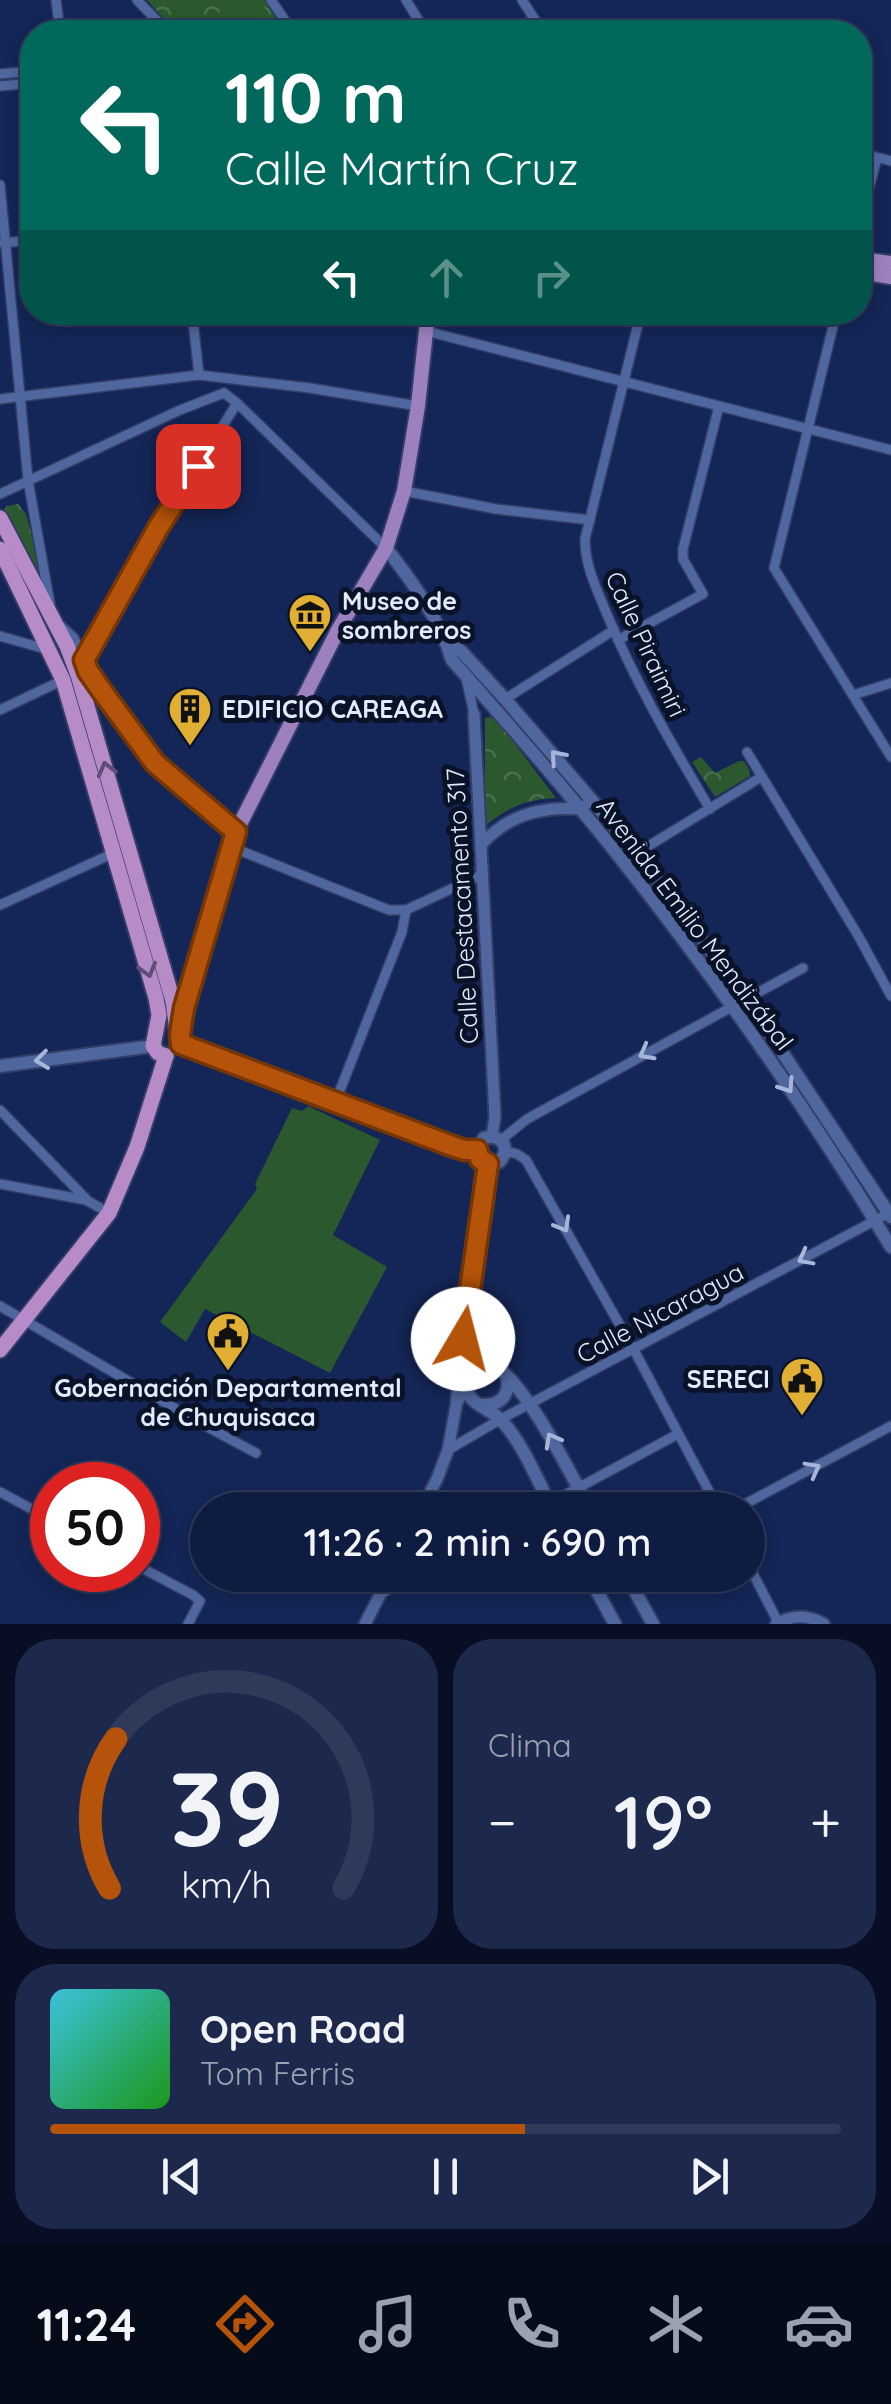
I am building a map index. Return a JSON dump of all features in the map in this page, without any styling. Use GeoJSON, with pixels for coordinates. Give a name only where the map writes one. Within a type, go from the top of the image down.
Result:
{"type":"FeatureCollection","features":[{"type":"Feature","properties":{"kind":"highway"},"geometry":{"type":"LineString","coordinates":[[0,518],[53,618],[75,672],[175,1054],[166,1056],[109,1213],[0,1350]]}},
{"type":"Feature","properties":{"kind":"highway"},"geometry":{"type":"LineString","coordinates":[[0,549],[48,650],[75,672]]}},
{"type":"Feature","properties":{"kind":"highway"},"geometry":{"type":"LineString","coordinates":[[121,850],[159,1015],[171,1030]]}},
{"type":"Feature","properties":{"kind":"main road"},"geometry":{"type":"LineString","coordinates":[[171,1030],[233,840],[338,630],[386,548],[404,492],[427,325]]}},
{"type":"Feature","properties":{"kind":"main road","name":"Avenida Emilio Mendizábal"},"geometry":{"type":"LineString","coordinates":[[386,548],[447,642],[452,660],[637,853],[747,999],[887,1216],[891,1247]]}},
{"type":"Feature","properties":{"kind":"main road","name":"Avenida Emilio Mendizábal"},"geometry":{"type":"LineString","coordinates":[[447,642],[461,651],[505,699],[586,804],[819,1133],[887,1216]]}},
{"type":"Feature","properties":{"kind":"main road"},"geometry":{"type":"LineString","coordinates":[[0,1066],[171,1030],[335,1103],[465,1150],[477,1150]]}},
{"type":"Feature","properties":{"kind":"main road"},"geometry":{"type":"LineString","coordinates":[[480,1141],[500,1142],[499,1162],[488,1164],[480,1159],[480,1141]]}},
{"type":"Feature","properties":{"kind":"main road"},"geometry":{"type":"LineString","coordinates":[[462,1396],[463,1339],[488,1164]]}},
{"type":"Feature","properties":{"kind":"main road"},"geometry":{"type":"LineString","coordinates":[[463,1339],[475,1367]]}},
{"type":"Feature","properties":{"kind":"main road"},"geometry":{"type":"LineString","coordinates":[[462,1396],[475,1367],[489,1363],[502,1369],[542,1422],[580,1492]]}},
{"type":"Feature","properties":{"kind":"main road"},"geometry":{"type":"LineString","coordinates":[[481,1404],[494,1404],[505,1396],[506,1375]]}},
{"type":"Feature","properties":{"kind":"main road"},"geometry":{"type":"LineString","coordinates":[[462,1396],[470,1397],[501,1419],[539,1492]]}},
{"type":"Feature","properties":{"kind":"main road"},"geometry":{"type":"LineString","coordinates":[[597,1592],[615,1624]]}},
{"type":"Feature","properties":{"kind":"main road"},"geometry":{"type":"LineString","coordinates":[[635,1592],[653,1624]]}},
{"type":"Feature","properties":{"kind":"street"},"geometry":{"type":"LineString","coordinates":[[136,0],[156,20]]}},
{"type":"Feature","properties":{"kind":"street"},"geometry":{"type":"LineString","coordinates":[[522,0],[534,19]]}},
{"type":"Feature","properties":{"kind":"street"},"geometry":{"type":"LineString","coordinates":[[872,157],[891,161]]}},
{"type":"Feature","properties":{"kind":"street"},"geometry":{"type":"LineString","coordinates":[[872,177],[877,158]]}},
{"type":"Feature","properties":{"kind":"street"},"geometry":{"type":"LineString","coordinates":[[0,185],[28,480],[53,618]]}},
{"type":"Feature","properties":{"kind":"street"},"geometry":{"type":"LineString","coordinates":[[193,325],[199,375]]}},
{"type":"Feature","properties":{"kind":"street","name":"Calle Piraimiri"},"geometry":{"type":"LineString","coordinates":[[638,325],[585,538],[588,568],[658,720],[710,809]]}},
{"type":"Feature","properties":{"kind":"street"},"geometry":{"type":"LineString","coordinates":[[833,325],[774,568],[853,695],[886,738],[891,758]]}},
{"type":"Feature","properties":{"kind":"street"},"geometry":{"type":"LineString","coordinates":[[426,330],[891,450]]}},
{"type":"Feature","properties":{"kind":"street"},"geometry":{"type":"LineString","coordinates":[[0,399],[199,375],[418,406]]}},
{"type":"Feature","properties":{"kind":"street"},"geometry":{"type":"LineString","coordinates":[[0,494],[180,410],[224,394],[226,378]]}},
{"type":"Feature","properties":{"kind":"street","name":"Avenida Emilio Mendizábal"},"geometry":{"type":"LineString","coordinates":[[224,394],[386,548]]}},
{"type":"Feature","properties":{"kind":"street"},"geometry":{"type":"LineString","coordinates":[[75,672],[158,528],[237,403]]}},
{"type":"Feature","properties":{"kind":"street"},"geometry":{"type":"LineString","coordinates":[[505,699],[616,635],[703,594],[683,559],[683,549],[718,406]]}},
{"type":"Feature","properties":{"kind":"street"},"geometry":{"type":"LineString","coordinates":[[404,492],[496,509],[590,520]]}},
{"type":"Feature","properties":{"kind":"street"},"geometry":{"type":"LineString","coordinates":[[0,636],[48,650]]}},
{"type":"Feature","properties":{"kind":"street"},"geometry":{"type":"LineString","coordinates":[[0,710],[75,672],[88,671],[155,763],[233,840],[389,910],[406,910],[483,874]]}},
{"type":"Feature","properties":{"kind":"street","name":"Calle Destacamento 317"},"geometry":{"type":"LineString","coordinates":[[465,675],[474,714],[494,1116],[500,1142]]}},
{"type":"Feature","properties":{"kind":"street"},"geometry":{"type":"LineString","coordinates":[[853,695],[891,683]]}},
{"type":"Feature","properties":{"kind":"street"},"geometry":{"type":"LineString","coordinates":[[747,752],[891,996]]}},
{"type":"Feature","properties":{"kind":"street"},"geometry":{"type":"LineString","coordinates":[[626,865],[637,853],[761,777]]}},
{"type":"Feature","properties":{"kind":"street"},"geometry":{"type":"LineString","coordinates":[[481,846],[511,819],[543,809],[586,804]]}},
{"type":"Feature","properties":{"kind":"street"},"geometry":{"type":"LineString","coordinates":[[0,906],[121,850]]}},
{"type":"Feature","properties":{"kind":"street"},"geometry":{"type":"LineString","coordinates":[[335,1103],[402,932],[406,910]]}},
{"type":"Feature","properties":{"kind":"street"},"geometry":{"type":"LineString","coordinates":[[709,1492],[526,1160],[500,1142],[527,1119],[803,968]]}},
{"type":"Feature","properties":{"kind":"street"},"geometry":{"type":"LineString","coordinates":[[0,1110],[88,1201],[109,1213]]}},
{"type":"Feature","properties":{"kind":"street"},"geometry":{"type":"LineString","coordinates":[[0,1184],[88,1201]]}},
{"type":"Feature","properties":{"kind":"street","name":"Calle Nicaragua"},"geometry":{"type":"LineString","coordinates":[[448,1450],[887,1216]]}},
{"type":"Feature","properties":{"kind":"street"},"geometry":{"type":"LineString","coordinates":[[0,1306],[256,1453]]}},
{"type":"Feature","properties":{"kind":"street"},"geometry":{"type":"LineString","coordinates":[[430,1492],[448,1450],[462,1396]]}},
{"type":"Feature","properties":{"kind":"street"},"geometry":{"type":"LineString","coordinates":[[765,1493],[891,1426]]}},
{"type":"Feature","properties":{"kind":"street"},"geometry":{"type":"LineString","coordinates":[[572,1492],[678,1434]]}},
{"type":"Feature","properties":{"kind":"street"},"geometry":{"type":"LineString","coordinates":[[0,1492],[30,1508]]}},
{"type":"Feature","properties":{"kind":"street"},"geometry":{"type":"LineString","coordinates":[[160,1578],[200,1602],[188,1624]]}},
{"type":"Feature","properties":{"kind":"street"},"geometry":{"type":"LineString","coordinates":[[365,1624],[382,1592]]}},
{"type":"Feature","properties":{"kind":"street"},"geometry":{"type":"LineString","coordinates":[[762,1592],[777,1623],[797,1616],[824,1624]]}},
{"type":"Feature","properties":{"kind":"green space"},"geometry":{"type":"Polygon","coordinates":[[[147,0],[265,0],[279,20],[165,20],[147,0]]]}},
{"type":"Feature","properties":{"kind":"green space"},"geometry":{"type":"Polygon","coordinates":[[[230,0],[259,0],[273,20],[213,20],[230,0]]]}},
{"type":"Feature","properties":{"kind":"green space"},"geometry":{"type":"Polygon","coordinates":[[[18,504],[26,514],[46,589],[3,512],[7,506],[18,504]]]}},
{"type":"Feature","properties":{"kind":"green space"},"geometry":{"type":"Polygon","coordinates":[[[494,716],[556,798],[518,805],[485,826],[485,718],[494,716]]]}},
{"type":"Feature","properties":{"kind":"green space"},"geometry":{"type":"Polygon","coordinates":[[[701,757],[715,773],[744,761],[750,776],[715,797],[692,762],[701,757]]]}},
{"type":"Feature","properties":{"kind":"green space"},"geometry":{"type":"Polygon","coordinates":[[[308,1106],[380,1140],[333,1235],[387,1267],[330,1373],[205,1309],[186,1342],[160,1322],[257,1189],[255,1184],[292,1108],[302,1111],[308,1106]]]}},
{"type":"Feature","properties":{"kind":"place","name":"Museo de sombreros"},"geometry":{"type":"Point","coordinates":[310,653]}},
{"type":"Feature","properties":{"kind":"place","name":"EDIFICIO CAREAGA"},"geometry":{"type":"Point","coordinates":[190,747]}},
{"type":"Feature","properties":{"kind":"place","name":"Gobernación Departamental de Chuquisaca"},"geometry":{"type":"Point","coordinates":[228,1372]}},
{"type":"Feature","properties":{"kind":"place","name":"SERECI"},"geometry":{"type":"Point","coordinates":[802,1417]}},
{"type":"Feature","properties":{"kind":"route"},"geometry":{"type":"LineString","coordinates":[[198,466],[158,528],[84,660],[155,763],[236,832],[184,1008],[181,1044],[452,1146],[477,1150],[480,1159],[488,1164],[463,1339]]}}]}
